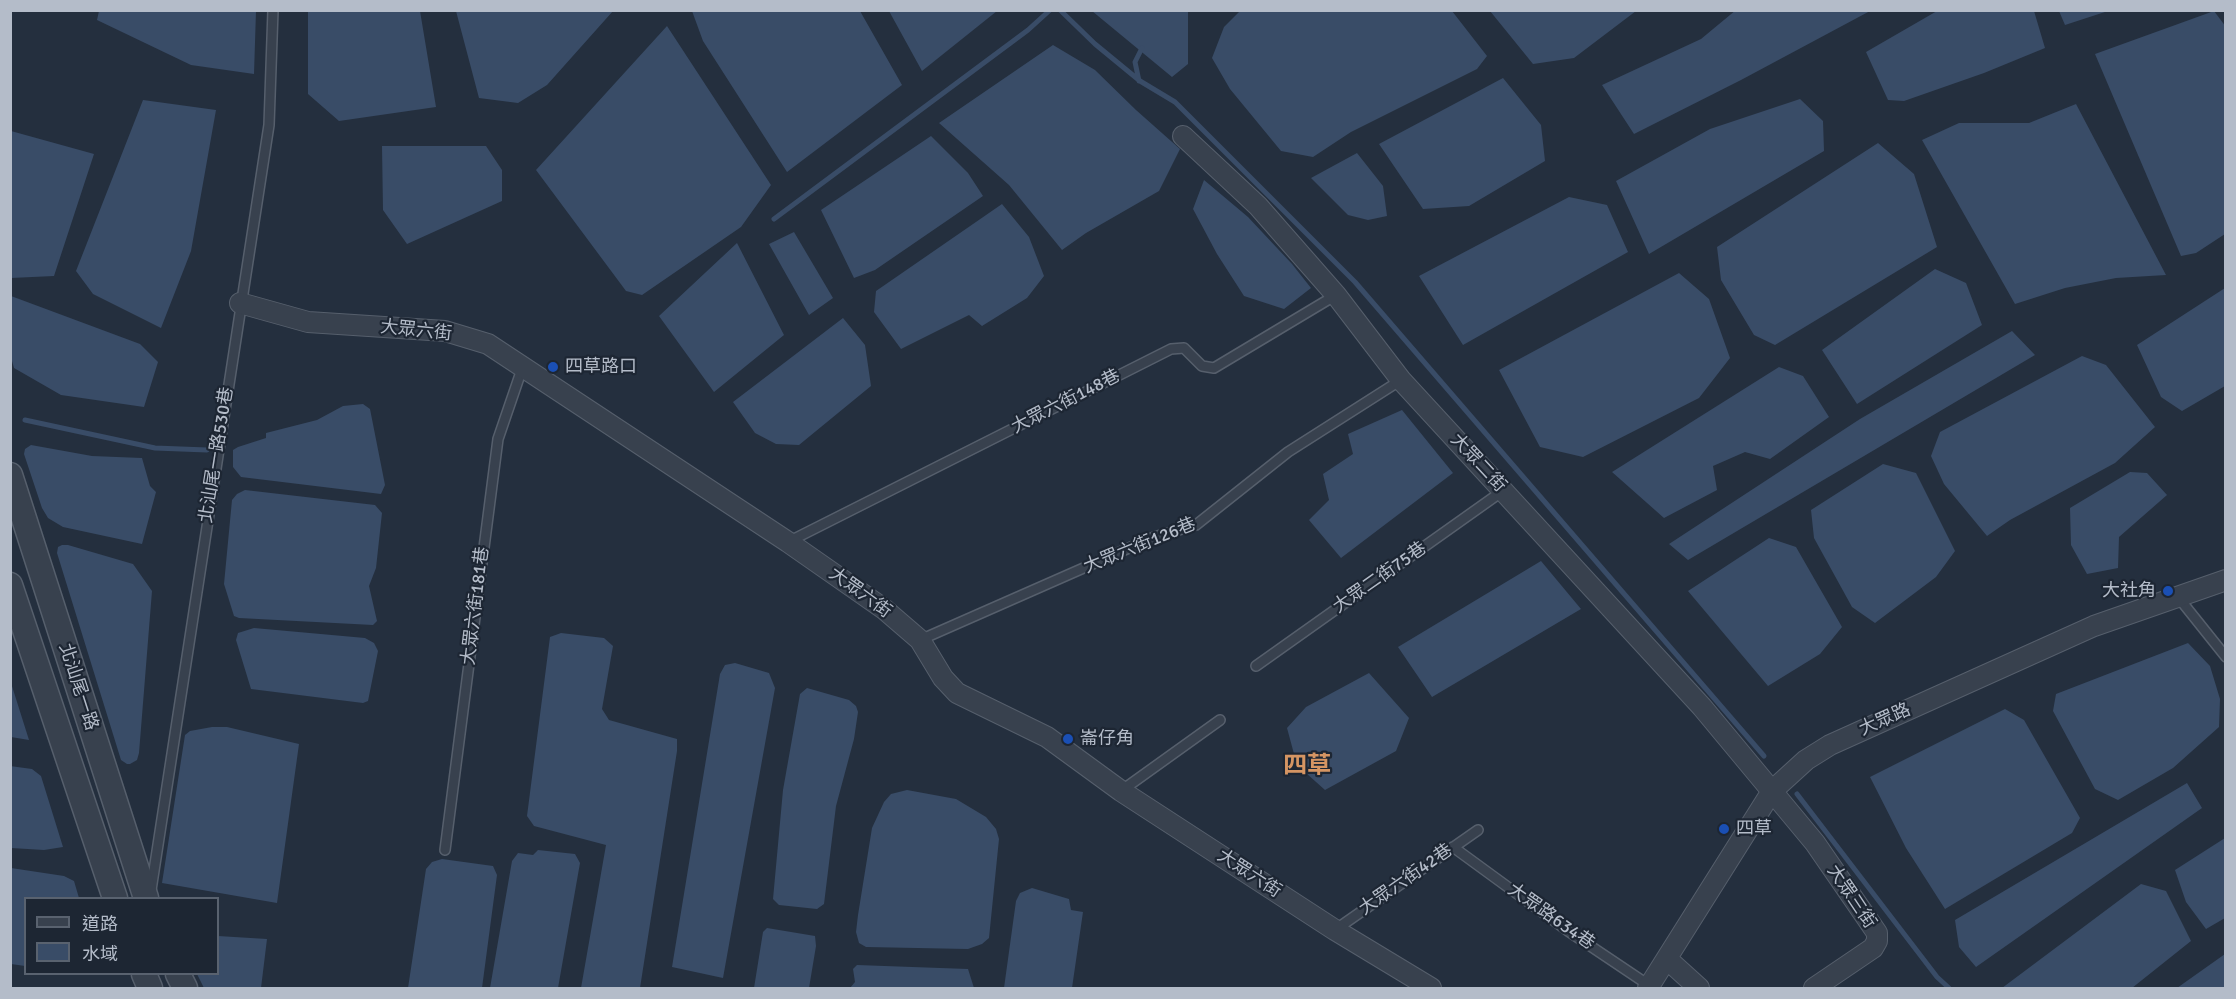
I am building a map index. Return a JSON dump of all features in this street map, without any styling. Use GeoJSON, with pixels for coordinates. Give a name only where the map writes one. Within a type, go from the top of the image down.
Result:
{"type":"FeatureCollection","features":[{"type":"Feature","properties":{"kind":"street","name":"大眾二街"},"geometry":{"type":"LineString","coordinates":[[1183,136],[1258,206],[1335,294],[1401,380],[1702,707],[1772,791]]}},
{"type":"Feature","properties":{"kind":"street","name":"大眾六街"},"geometry":{"type":"LineString","coordinates":[[240,303],[308,322],[445,331],[488,344],[788,542],[884,609],[920,640],[943,678],[957,693],[1047,737],[1121,791],[1335,930],[1431,988]]}},
{"type":"Feature","properties":{"kind":"street","name":"北汕尾一路"},"geometry":{"type":"LineString","coordinates":[[10,475],[148,897]]}},
{"type":"Feature","properties":{"kind":"street","name":"大眾路"},"geometry":{"type":"LineString","coordinates":[[1649,987],[1772,791],[1806,760],[1830,745],[2094,626],[2226,580]]}},
{"type":"Feature","properties":{"kind":"street","name":"北汕尾一路"},"geometry":{"type":"LineString","coordinates":[[10,585],[115,897]]}},
{"type":"Feature","properties":{"kind":"street","name":"大眾三街"},"geometry":{"type":"LineString","coordinates":[[1772,791],[1815,843],[1877,933],[1877,941],[1873,948],[1814,988]]}},
{"type":"Feature","properties":{"kind":"street"},"geometry":{"type":"LineString","coordinates":[[1667,959],[1699,988]]}},
{"type":"Feature","properties":{"kind":"lane","name":"北汕尾一路530巷"},"geometry":{"type":"LineString","coordinates":[[148,897],[269,125],[273,10]]}},
{"type":"Feature","properties":{"kind":"lane","name":"大眾六街148巷"},"geometry":{"type":"LineString","coordinates":[[788,542],[1171,349],[1184,348],[1202,366],[1214,368],[1335,294]]}},
{"type":"Feature","properties":{"kind":"lane","name":"大眾六街181巷"},"geometry":{"type":"LineString","coordinates":[[445,850],[498,439],[523,366]]}},
{"type":"Feature","properties":{"kind":"lane","name":"大眾六街126巷"},"geometry":{"type":"LineString","coordinates":[[920,640],[1154,537],[1196,525],[1288,452],[1401,380]]}},
{"type":"Feature","properties":{"kind":"lane","name":"大眾二街75巷"},"geometry":{"type":"LineString","coordinates":[[1256,666],[1504,490]]}},
{"type":"Feature","properties":{"kind":"lane"},"geometry":{"type":"LineString","coordinates":[[2178,597],[2226,657]]}},
{"type":"Feature","properties":{"kind":"lane"},"geometry":{"type":"LineString","coordinates":[[1121,791],[1220,720]]}},
{"type":"Feature","properties":{"kind":"lane","name":"大眾六街42巷"},"geometry":{"type":"LineString","coordinates":[[1335,930],[1478,830]]}},
{"type":"Feature","properties":{"kind":"lane","name":"大眾路634巷"},"geometry":{"type":"LineString","coordinates":[[1453,848],[1649,987]]}},
{"type":"Feature","properties":{"kind":"water"},"geometry":{"type":"Polygon","coordinates":[[[456,10],[613,11],[547,85],[518,103],[479,98],[456,10]]]}},
{"type":"Feature","properties":{"kind":"water"},"geometry":{"type":"Polygon","coordinates":[[[1736,10],[1870,11],[1634,134],[1602,85],[1701,39],[1736,10]]]}},
{"type":"Feature","properties":{"kind":"water"},"geometry":{"type":"Polygon","coordinates":[[[99,11],[256,11],[254,74],[191,65],[97,20],[99,11]]]}},
{"type":"Feature","properties":{"kind":"water"},"geometry":{"type":"Polygon","coordinates":[[[308,11],[420,11],[436,107],[339,121],[308,94],[308,11]]]}},
{"type":"Feature","properties":{"kind":"water"},"geometry":{"type":"Polygon","coordinates":[[[692,11],[860,11],[902,85],[787,172],[703,41],[692,11]]]}},
{"type":"Feature","properties":{"kind":"water"},"geometry":{"type":"Polygon","coordinates":[[[889,11],[997,11],[922,71],[889,11]]]}},
{"type":"Feature","properties":{"kind":"water"},"geometry":{"type":"Polygon","coordinates":[[[1092,11],[1188,11],[1188,64],[1172,77],[1092,11]]]}},
{"type":"Feature","properties":{"kind":"water"},"geometry":{"type":"Polygon","coordinates":[[[1240,11],[1452,11],[1487,56],[1477,69],[1351,132],[1313,157],[1281,151],[1230,89],[1212,58],[1224,27],[1240,11]]]}},
{"type":"Feature","properties":{"kind":"water"},"geometry":{"type":"Polygon","coordinates":[[[1490,11],[1636,11],[1574,58],[1533,64],[1490,11]]]}},
{"type":"Feature","properties":{"kind":"water"},"geometry":{"type":"Polygon","coordinates":[[[1937,11],[2034,11],[2045,48],[1984,73],[1904,101],[1888,100],[1866,52],[1937,11]]]}},
{"type":"Feature","properties":{"kind":"water"},"geometry":{"type":"Polygon","coordinates":[[[2059,11],[2108,11],[2065,25],[2059,11]]]}},
{"type":"Feature","properties":{"kind":"water"},"geometry":{"type":"Polygon","coordinates":[[[2214,11],[2226,27],[2225,234],[2196,253],[2181,256],[2095,54],[2214,11]]]}},
{"type":"Feature","properties":{"kind":"water"},"geometry":{"type":"Polygon","coordinates":[[[667,26],[771,185],[741,227],[642,295],[626,291],[536,170],[667,26]]]}},
{"type":"Feature","properties":{"kind":"water"},"geometry":{"type":"Polygon","coordinates":[[[1053,45],[1095,70],[1180,149],[1159,191],[1086,233],[1062,250],[1009,185],[939,123],[1053,45]]]}},
{"type":"Feature","properties":{"kind":"water"},"geometry":{"type":"Polygon","coordinates":[[[1503,78],[1541,125],[1545,161],[1469,206],[1423,209],[1379,144],[1503,78]]]}},
{"type":"Feature","properties":{"kind":"water"},"geometry":{"type":"Polygon","coordinates":[[[1800,99],[1823,121],[1824,151],[1649,254],[1616,181],[1710,129],[1800,99]]]}},
{"type":"Feature","properties":{"kind":"water"},"geometry":{"type":"Polygon","coordinates":[[[143,100],[216,110],[191,251],[161,328],[93,294],[76,271],[143,100]]]}},
{"type":"Feature","properties":{"kind":"water"},"geometry":{"type":"Polygon","coordinates":[[[2076,104],[2166,275],[2116,278],[2065,288],[2015,304],[1922,140],[1959,123],[2029,123],[2076,104]]]}},
{"type":"Feature","properties":{"kind":"water"},"geometry":{"type":"Polygon","coordinates":[[[11,131],[94,154],[54,276],[11,278],[11,131]]]}},
{"type":"Feature","properties":{"kind":"water"},"geometry":{"type":"Polygon","coordinates":[[[931,136],[968,173],[983,196],[875,270],[854,278],[821,210],[931,136]]]}},
{"type":"Feature","properties":{"kind":"water"},"geometry":{"type":"Polygon","coordinates":[[[1878,143],[1914,174],[1937,247],[1775,345],[1754,335],[1721,280],[1717,247],[1878,143]]]}},
{"type":"Feature","properties":{"kind":"water"},"geometry":{"type":"Polygon","coordinates":[[[382,146],[486,146],[502,170],[502,201],[407,244],[383,210],[382,146]]]}},
{"type":"Feature","properties":{"kind":"water"},"geometry":{"type":"Polygon","coordinates":[[[1357,153],[1383,186],[1387,216],[1368,220],[1348,215],[1311,178],[1357,153]]]}},
{"type":"Feature","properties":{"kind":"water"},"geometry":{"type":"Polygon","coordinates":[[[1204,180],[1248,217],[1311,288],[1284,309],[1244,296],[1217,254],[1193,209],[1204,180]]]}},
{"type":"Feature","properties":{"kind":"water"},"geometry":{"type":"Polygon","coordinates":[[[1569,197],[1607,205],[1628,252],[1463,345],[1419,276],[1569,197]]]}},
{"type":"Feature","properties":{"kind":"water"},"geometry":{"type":"Polygon","coordinates":[[[1002,204],[1029,237],[1044,276],[1027,298],[982,326],[969,315],[901,349],[874,312],[876,291],[1002,204]]]}},
{"type":"Feature","properties":{"kind":"water"},"geometry":{"type":"Polygon","coordinates":[[[794,232],[833,298],[809,315],[769,244],[794,232]]]}},
{"type":"Feature","properties":{"kind":"water"},"geometry":{"type":"Polygon","coordinates":[[[737,243],[784,335],[714,392],[659,316],[737,243]]]}},
{"type":"Feature","properties":{"kind":"water"},"geometry":{"type":"Polygon","coordinates":[[[1935,269],[1966,283],[1982,325],[1857,404],[1822,350],[1935,269]]]}},
{"type":"Feature","properties":{"kind":"water"},"geometry":{"type":"Polygon","coordinates":[[[1679,273],[1709,299],[1730,358],[1699,398],[1583,457],[1540,447],[1499,370],[1679,273]]]}},
{"type":"Feature","properties":{"kind":"water"},"geometry":{"type":"Polygon","coordinates":[[[2225,288],[2225,386],[2182,411],[2161,397],[2137,345],[2225,288]]]}},
{"type":"Feature","properties":{"kind":"water"},"geometry":{"type":"Polygon","coordinates":[[[11,296],[140,344],[158,362],[144,407],[61,395],[14,368],[10,354],[11,296]]]}},
{"type":"Feature","properties":{"kind":"water"},"geometry":{"type":"Polygon","coordinates":[[[843,318],[865,345],[871,386],[799,445],[776,444],[755,433],[733,402],[843,318]]]}},
{"type":"Feature","properties":{"kind":"water"},"geometry":{"type":"Polygon","coordinates":[[[2012,331],[2035,355],[1688,560],[1669,544],[1860,419],[2012,331]]]}},
{"type":"Feature","properties":{"kind":"water"},"geometry":{"type":"Polygon","coordinates":[[[2082,356],[2106,365],[2155,427],[2115,463],[2010,520],[1987,536],[1944,484],[1931,456],[1940,432],[2082,356]]]}},
{"type":"Feature","properties":{"kind":"water"},"geometry":{"type":"Polygon","coordinates":[[[1779,367],[1803,376],[1829,417],[1770,459],[1745,452],[1713,466],[1717,490],[1664,518],[1612,472],[1779,367]]]}},
{"type":"Feature","properties":{"kind":"water"},"geometry":{"type":"Polygon","coordinates":[[[363,404],[370,409],[385,485],[381,494],[241,477],[233,467],[233,450],[266,438],[266,433],[317,420],[343,406],[363,404]]]}},
{"type":"Feature","properties":{"kind":"water"},"geometry":{"type":"Polygon","coordinates":[[[1402,410],[1453,473],[1341,558],[1309,520],[1329,500],[1323,474],[1353,454],[1348,434],[1402,410]]]}},
{"type":"Feature","properties":{"kind":"water"},"geometry":{"type":"Polygon","coordinates":[[[31,445],[92,456],[142,458],[150,486],[156,492],[142,544],[63,527],[48,518],[42,508],[24,454],[25,449],[31,445]]]}},
{"type":"Feature","properties":{"kind":"water"},"geometry":{"type":"Polygon","coordinates":[[[1883,464],[1916,473],[1955,551],[1936,577],[1875,623],[1852,607],[1814,538],[1811,510],[1883,464]]]}},
{"type":"Feature","properties":{"kind":"water"},"geometry":{"type":"Polygon","coordinates":[[[2130,472],[2147,473],[2167,495],[2119,537],[2118,568],[2087,574],[2071,545],[2070,508],[2130,472]]]}},
{"type":"Feature","properties":{"kind":"water"},"geometry":{"type":"Polygon","coordinates":[[[245,490],[375,505],[382,513],[376,568],[369,586],[377,621],[373,625],[234,616],[224,584],[232,500],[245,490]]]}},
{"type":"Feature","properties":{"kind":"water"},"geometry":{"type":"Polygon","coordinates":[[[1769,538],[1796,547],[1842,627],[1820,654],[1768,686],[1688,591],[1769,538]]]}},
{"type":"Feature","properties":{"kind":"water"},"geometry":{"type":"Polygon","coordinates":[[[62,545],[133,564],[152,591],[139,753],[137,760],[130,764],[121,760],[57,553],[58,547],[62,545]]]}},
{"type":"Feature","properties":{"kind":"water"},"geometry":{"type":"Polygon","coordinates":[[[1541,561],[1581,609],[1432,697],[1398,647],[1541,561]]]}},
{"type":"Feature","properties":{"kind":"water"},"geometry":{"type":"Polygon","coordinates":[[[254,628],[365,638],[374,643],[378,651],[368,701],[363,703],[251,689],[236,640],[238,633],[254,628]]]}},
{"type":"Feature","properties":{"kind":"water"},"geometry":{"type":"Polygon","coordinates":[[[561,633],[604,638],[613,646],[602,709],[609,720],[677,739],[640,988],[581,988],[606,845],[534,826],[527,816],[550,637],[561,633]]]}},
{"type":"Feature","properties":{"kind":"water"},"geometry":{"type":"Polygon","coordinates":[[[2188,643],[2210,666],[2220,699],[2219,727],[2173,768],[2118,800],[2095,789],[2053,711],[2056,694],[2188,643]]]}},
{"type":"Feature","properties":{"kind":"water"},"geometry":{"type":"Polygon","coordinates":[[[735,663],[769,673],[775,688],[723,978],[672,967],[720,674],[725,665],[735,663]]]}},
{"type":"Feature","properties":{"kind":"water"},"geometry":{"type":"Polygon","coordinates":[[[1369,673],[1409,718],[1396,751],[1325,790],[1297,765],[1287,728],[1306,707],[1369,673]]]}},
{"type":"Feature","properties":{"kind":"water"},"geometry":{"type":"Polygon","coordinates":[[[11,683],[29,740],[11,737],[11,683]]]}},
{"type":"Feature","properties":{"kind":"water"},"geometry":{"type":"Polygon","coordinates":[[[807,688],[849,700],[856,706],[858,712],[854,739],[836,806],[824,904],[817,909],[779,905],[773,899],[783,790],[800,694],[807,688]]]}},
{"type":"Feature","properties":{"kind":"water"},"geometry":{"type":"Polygon","coordinates":[[[2005,709],[2024,720],[2080,818],[2072,833],[1945,909],[1906,848],[1870,777],[2005,709]]]}},
{"type":"Feature","properties":{"kind":"water"},"geometry":{"type":"Polygon","coordinates":[[[227,727],[299,744],[277,903],[162,883],[185,735],[190,731],[227,727]]]}},
{"type":"Feature","properties":{"kind":"water"},"geometry":{"type":"Polygon","coordinates":[[[10,766],[32,769],[41,776],[63,847],[44,850],[11,848],[10,766]]]}},
{"type":"Feature","properties":{"kind":"water"},"geometry":{"type":"Polygon","coordinates":[[[2187,783],[2202,808],[1976,967],[1959,947],[1955,920],[2187,783]]]}},
{"type":"Feature","properties":{"kind":"water"},"geometry":{"type":"Polygon","coordinates":[[[907,790],[956,799],[986,817],[996,829],[999,839],[989,938],[982,944],[968,949],[866,947],[859,943],[856,932],[872,828],[884,802],[891,794],[907,790]]]}},
{"type":"Feature","properties":{"kind":"water"},"geometry":{"type":"Polygon","coordinates":[[[2225,838],[2225,918],[2206,929],[2186,902],[2175,870],[2225,838]]]}},
{"type":"Feature","properties":{"kind":"water"},"geometry":{"type":"Polygon","coordinates":[[[538,850],[575,854],[580,863],[558,988],[490,988],[512,861],[518,853],[533,855],[538,850]]]}},
{"type":"Feature","properties":{"kind":"water"},"geometry":{"type":"Polygon","coordinates":[[[442,859],[493,866],[497,875],[482,988],[408,988],[426,869],[432,862],[442,859]]]}},
{"type":"Feature","properties":{"kind":"water"},"geometry":{"type":"Polygon","coordinates":[[[11,868],[64,876],[74,881],[79,897],[24,897],[24,966],[11,964],[11,868]]]}},
{"type":"Feature","properties":{"kind":"water"},"geometry":{"type":"Polygon","coordinates":[[[2141,884],[2166,891],[2191,941],[2132,988],[2002,988],[2141,884]]]}},
{"type":"Feature","properties":{"kind":"water"},"geometry":{"type":"Polygon","coordinates":[[[1032,888],[1069,899],[1071,910],[1083,912],[1072,988],[1004,988],[1016,901],[1020,893],[1032,888]]]}},
{"type":"Feature","properties":{"kind":"water"},"geometry":{"type":"Polygon","coordinates":[[[767,928],[815,936],[816,946],[809,988],[754,988],[763,932],[767,928]]]}},
{"type":"Feature","properties":{"kind":"water"},"geometry":{"type":"Polygon","coordinates":[[[219,936],[267,939],[261,988],[204,988],[198,975],[219,975],[219,936]]]}},
{"type":"Feature","properties":{"kind":"water"},"geometry":{"type":"Polygon","coordinates":[[[2225,954],[2225,988],[2177,988],[2225,954]]]}},
{"type":"Feature","properties":{"kind":"water"},"geometry":{"type":"Polygon","coordinates":[[[857,965],[968,969],[974,988],[850,988],[855,982],[853,969],[857,965]]]}},
{"type":"Feature","properties":{"kind":"waterway"},"geometry":{"type":"LineString","coordinates":[[774,219],[1028,30],[1050,10]]}},
{"type":"Feature","properties":{"kind":"waterway"},"geometry":{"type":"LineString","coordinates":[[1060,10],[1095,44],[1140,81],[1175,102],[1355,282],[1764,756]]}},
{"type":"Feature","properties":{"kind":"waterway"},"geometry":{"type":"LineString","coordinates":[[1139,81],[1135,62],[1142,48]]}},
{"type":"Feature","properties":{"kind":"waterway"},"geometry":{"type":"LineString","coordinates":[[25,420],[155,448],[207,450]]}},
{"type":"Feature","properties":{"kind":"waterway"},"geometry":{"type":"LineString","coordinates":[[1797,794],[1937,977],[1949,988]]}},
{"type":"Feature","properties":{"kind":"place","name":"四草路口"},"geometry":{"type":"Point","coordinates":[553,367]}},
{"type":"Feature","properties":{"kind":"place","name":"大社角"},"geometry":{"type":"Point","coordinates":[2168,591]}},
{"type":"Feature","properties":{"kind":"place","name":"崙仔角"},"geometry":{"type":"Point","coordinates":[1068,739]}},
{"type":"Feature","properties":{"kind":"place","name":"四草"},"geometry":{"type":"Point","coordinates":[1724,829]}},
{"type":"Feature","properties":{"kind":"district","name":"四草"},"geometry":{"type":"Point","coordinates":[1307,767]}}]}
